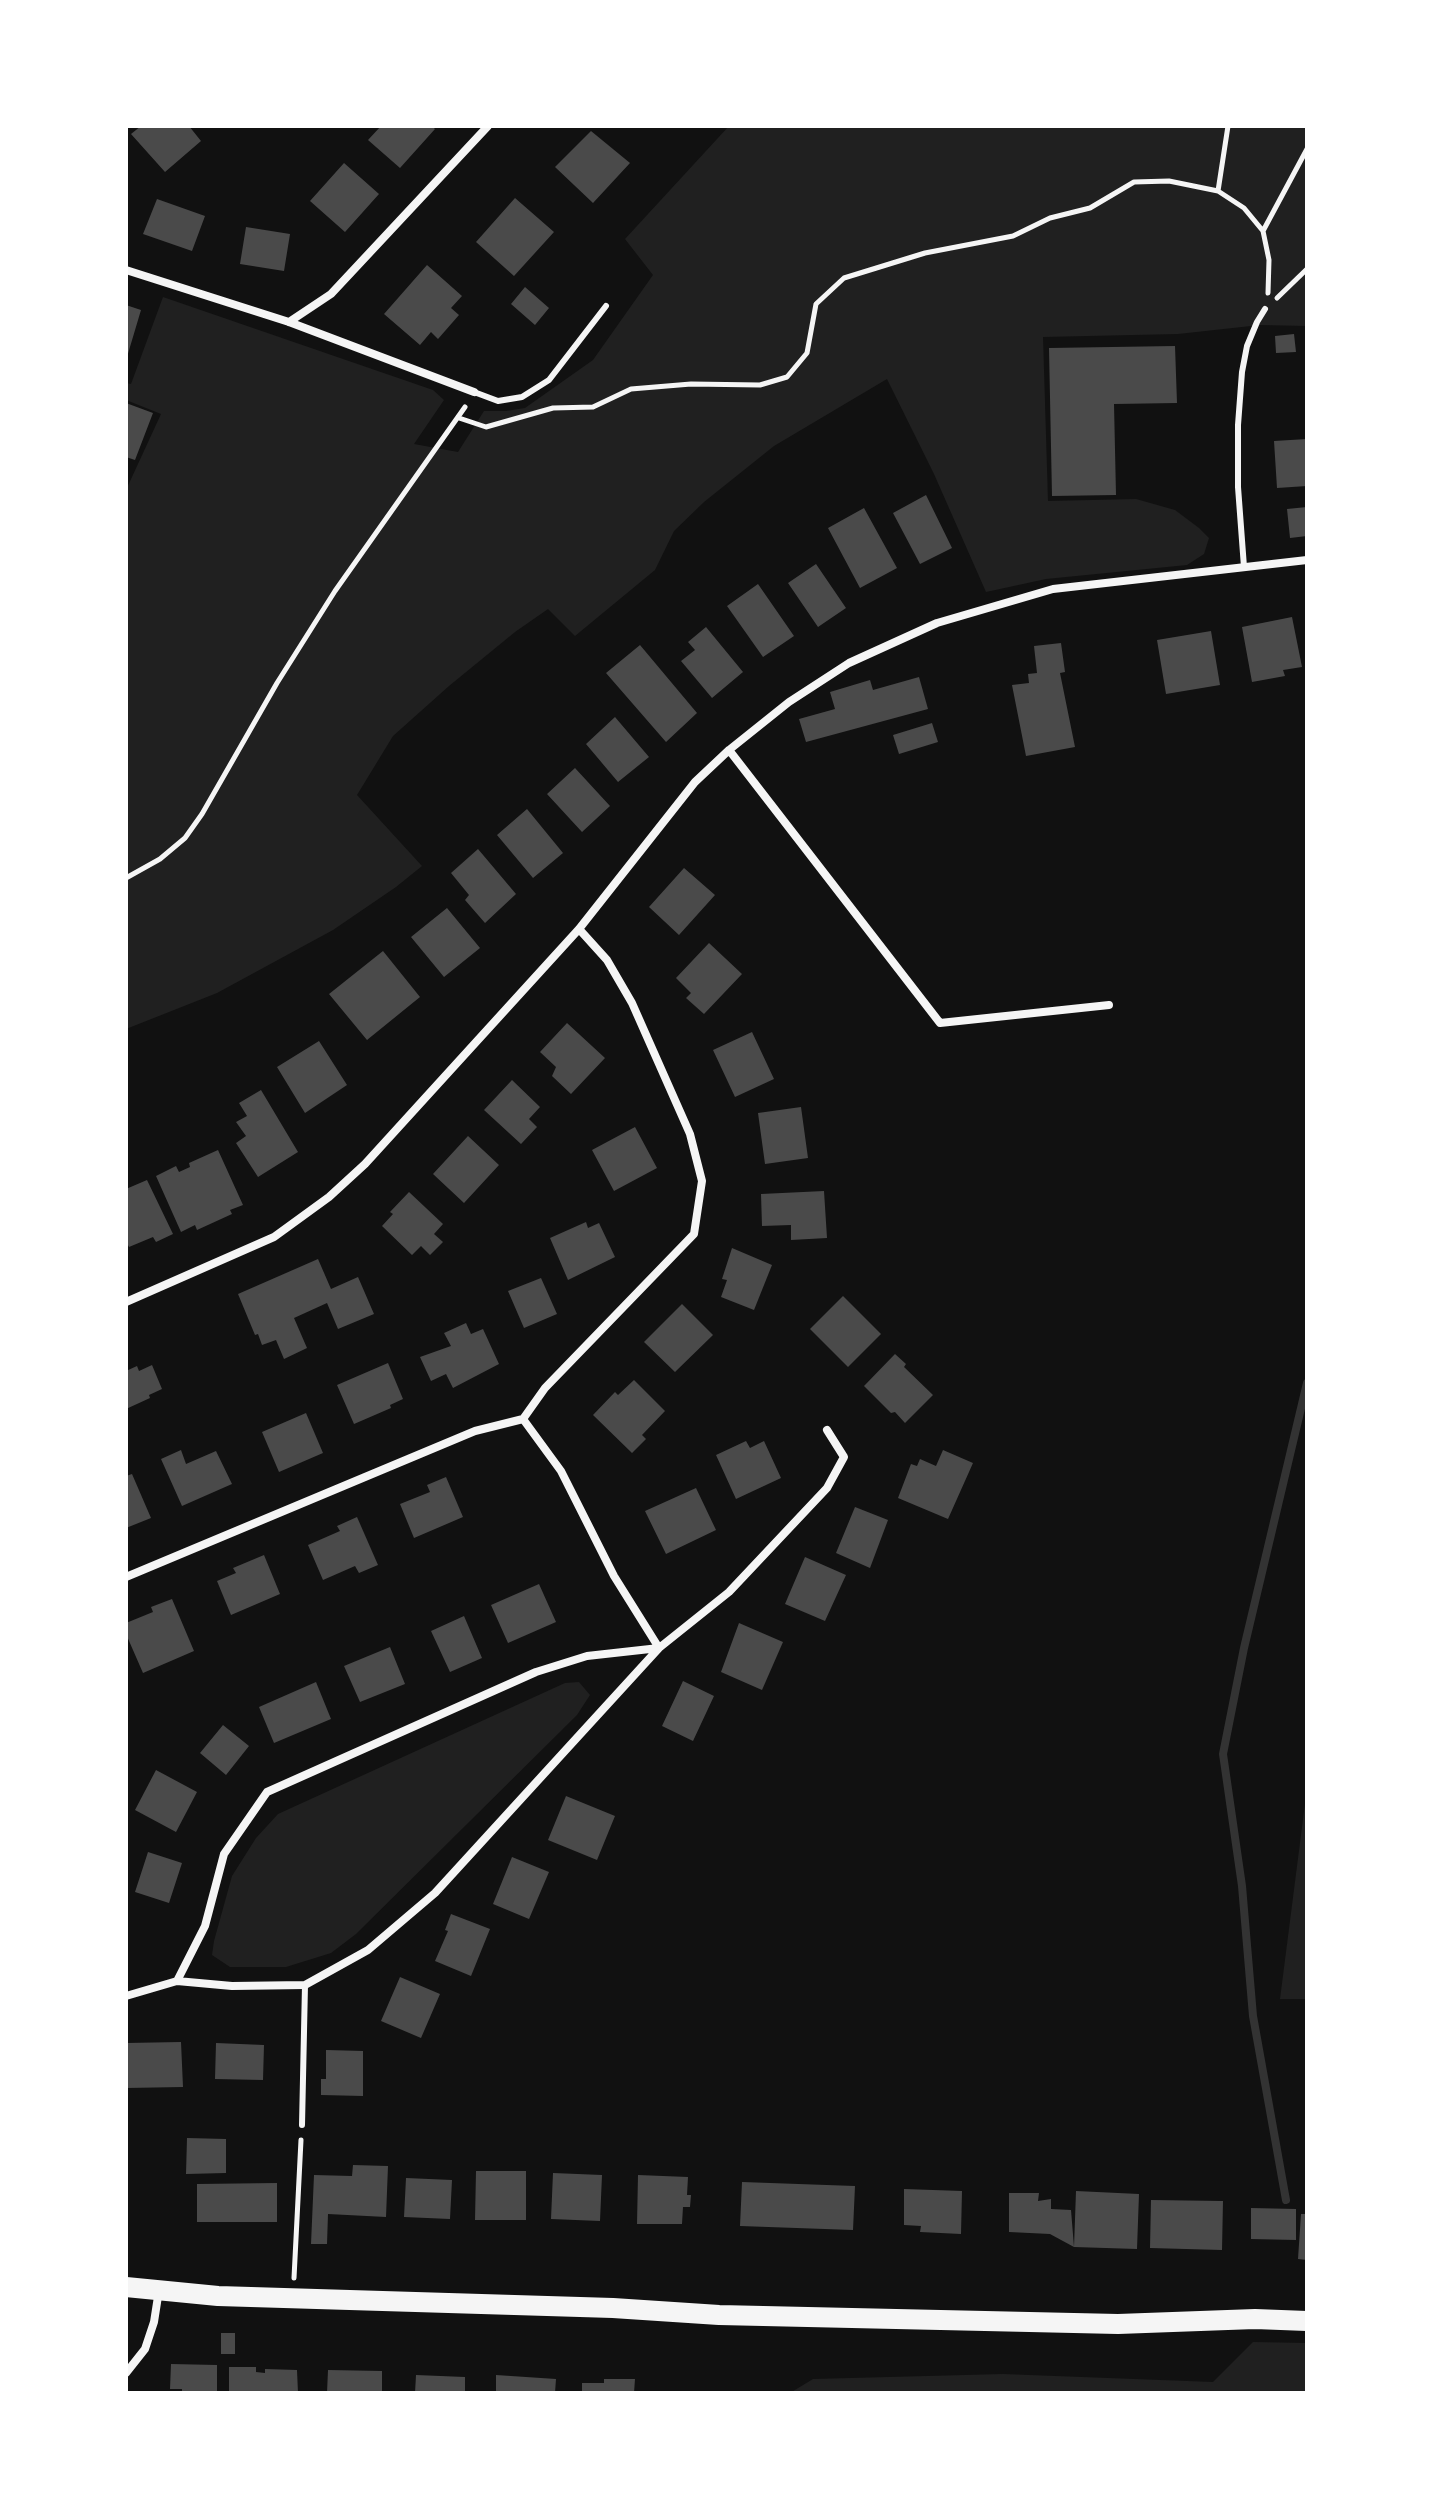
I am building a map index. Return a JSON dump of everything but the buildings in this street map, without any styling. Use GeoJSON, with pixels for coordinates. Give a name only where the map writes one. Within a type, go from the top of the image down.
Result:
{"type":"FeatureCollection","features":[{"type":"Feature","properties":{"kind":"main road"},"geometry":{"type":"LineString","coordinates":[[126,2287],[218,2296],[598,2308],[719,2315],[1118,2324],[1255,2319],[1307,2321]]}},
{"type":"Feature","properties":{"kind":"street"},"geometry":{"type":"LineString","coordinates":[[289,322],[331,294],[488,126]]}},
{"type":"Feature","properties":{"kind":"street"},"geometry":{"type":"LineString","coordinates":[[126,270],[289,322],[474,392]]}},
{"type":"Feature","properties":{"kind":"street"},"geometry":{"type":"LineString","coordinates":[[126,1302],[274,1237],[329,1197],[365,1164],[579,929],[695,782],[789,702],[849,663],[937,623],[1053,589],[1307,560]]}},
{"type":"Feature","properties":{"kind":"street"},"geometry":{"type":"LineString","coordinates":[[729,750],[940,1023],[1109,1005]]}},
{"type":"Feature","properties":{"kind":"street"},"geometry":{"type":"LineString","coordinates":[[126,1577],[475,1431],[523,1419],[545,1388],[694,1234],[702,1181],[690,1134],[632,1003],[607,960],[579,929]]}},
{"type":"Feature","properties":{"kind":"street"},"geometry":{"type":"LineString","coordinates":[[523,1419],[561,1471],[614,1576],[659,1648]]}},
{"type":"Feature","properties":{"kind":"street"},"geometry":{"type":"LineString","coordinates":[[126,1996],[177,1981],[232,1986],[305,1985],[368,1950],[435,1893],[659,1648],[729,1592],[827,1488],[844,1457],[827,1430]]}},
{"type":"Feature","properties":{"kind":"street"},"geometry":{"type":"LineString","coordinates":[[177,1981],[205,1926],[224,1854],[267,1792],[536,1672],[587,1656],[659,1648]]}},
{"type":"Feature","properties":{"kind":"street"},"geometry":{"type":"LineString","coordinates":[[126,2373],[145,2349],[159,2290]]}},
{"type":"Feature","properties":{"kind":"lane"},"geometry":{"type":"LineString","coordinates":[[474,392],[498,401],[522,397],[549,380],[606,306]]}},
{"type":"Feature","properties":{"kind":"lane"},"geometry":{"type":"LineString","coordinates":[[1244,567],[1238,487],[1242,372],[1247,346],[1265,309]]}},
{"type":"Feature","properties":{"kind":"lane"},"geometry":{"type":"LineString","coordinates":[[302,2125],[305,1985]]}},
{"type":"Feature","properties":{"kind":"path"},"geometry":{"type":"LineString","coordinates":[[1218,191],[1228,126]]}},
{"type":"Feature","properties":{"kind":"path"},"geometry":{"type":"LineString","coordinates":[[1263,231],[1307,149]]}},
{"type":"Feature","properties":{"kind":"path"},"geometry":{"type":"LineString","coordinates":[[459,418],[486,427],[553,408],[593,407],[631,389],[691,384],[760,385],[787,377],[807,353],[816,304],[844,278],[925,253],[1013,236],[1050,218],[1090,208],[1134,182],[1169,181],[1218,191],[1244,208],[1263,231],[1271,282],[1265,309]]}},
{"type":"Feature","properties":{"kind":"path"},"geometry":{"type":"LineString","coordinates":[[1265,309],[1307,269]]}},
{"type":"Feature","properties":{"kind":"path"},"geometry":{"type":"LineString","coordinates":[[126,878],[160,859],[185,838],[335,591],[459,418],[474,392]]}},
{"type":"Feature","properties":{"kind":"path"},"geometry":{"type":"LineString","coordinates":[[293,2299],[302,2125]]}},
{"type":"Feature","properties":{"kind":"shaded area"},"geometry":{"type":"Polygon","coordinates":[[[729,126],[1307,126],[1307,326],[1260,325],[1178,334],[1043,337],[1048,501],[1136,499],[1175,510],[1209,538],[1204,554],[1187,565],[1046,579],[986,592],[934,474],[887,379],[774,446],[704,502],[674,531],[655,570],[575,636],[548,609],[449,686],[393,736],[357,795],[422,866],[333,930],[217,993],[126,1029],[126,490],[161,414],[126,400],[126,383],[131,384],[163,297],[433,390],[444,400],[414,444],[458,452],[484,411],[525,408],[593,360],[653,275],[625,239],[729,126]]]}},
{"type":"Feature","properties":{"kind":"shaded area"},"geometry":{"type":"Polygon","coordinates":[[[579,1682],[590,1695],[577,1715],[356,1934],[331,1953],[286,1967],[230,1967],[212,1955],[232,1876],[256,1838],[278,1814],[565,1683],[579,1682]]]}},
{"type":"Feature","properties":{"kind":"shaded area"},"geometry":{"type":"Polygon","coordinates":[[[1307,1788],[1307,1999],[1280,1999],[1307,1788]]]}},
{"type":"Feature","properties":{"kind":"shaded area"},"geometry":{"type":"Polygon","coordinates":[[[1253,2342],[1307,2343],[1307,2393],[790,2393],[813,2379],[1003,2374],[1213,2382],[1253,2342]]]}},
{"type":"Feature","properties":{"kind":"waterway"},"geometry":{"type":"LineString","coordinates":[[1286,2200],[1253,2016],[1242,1886],[1223,1754],[1244,1648],[1307,1383]]}}]}
